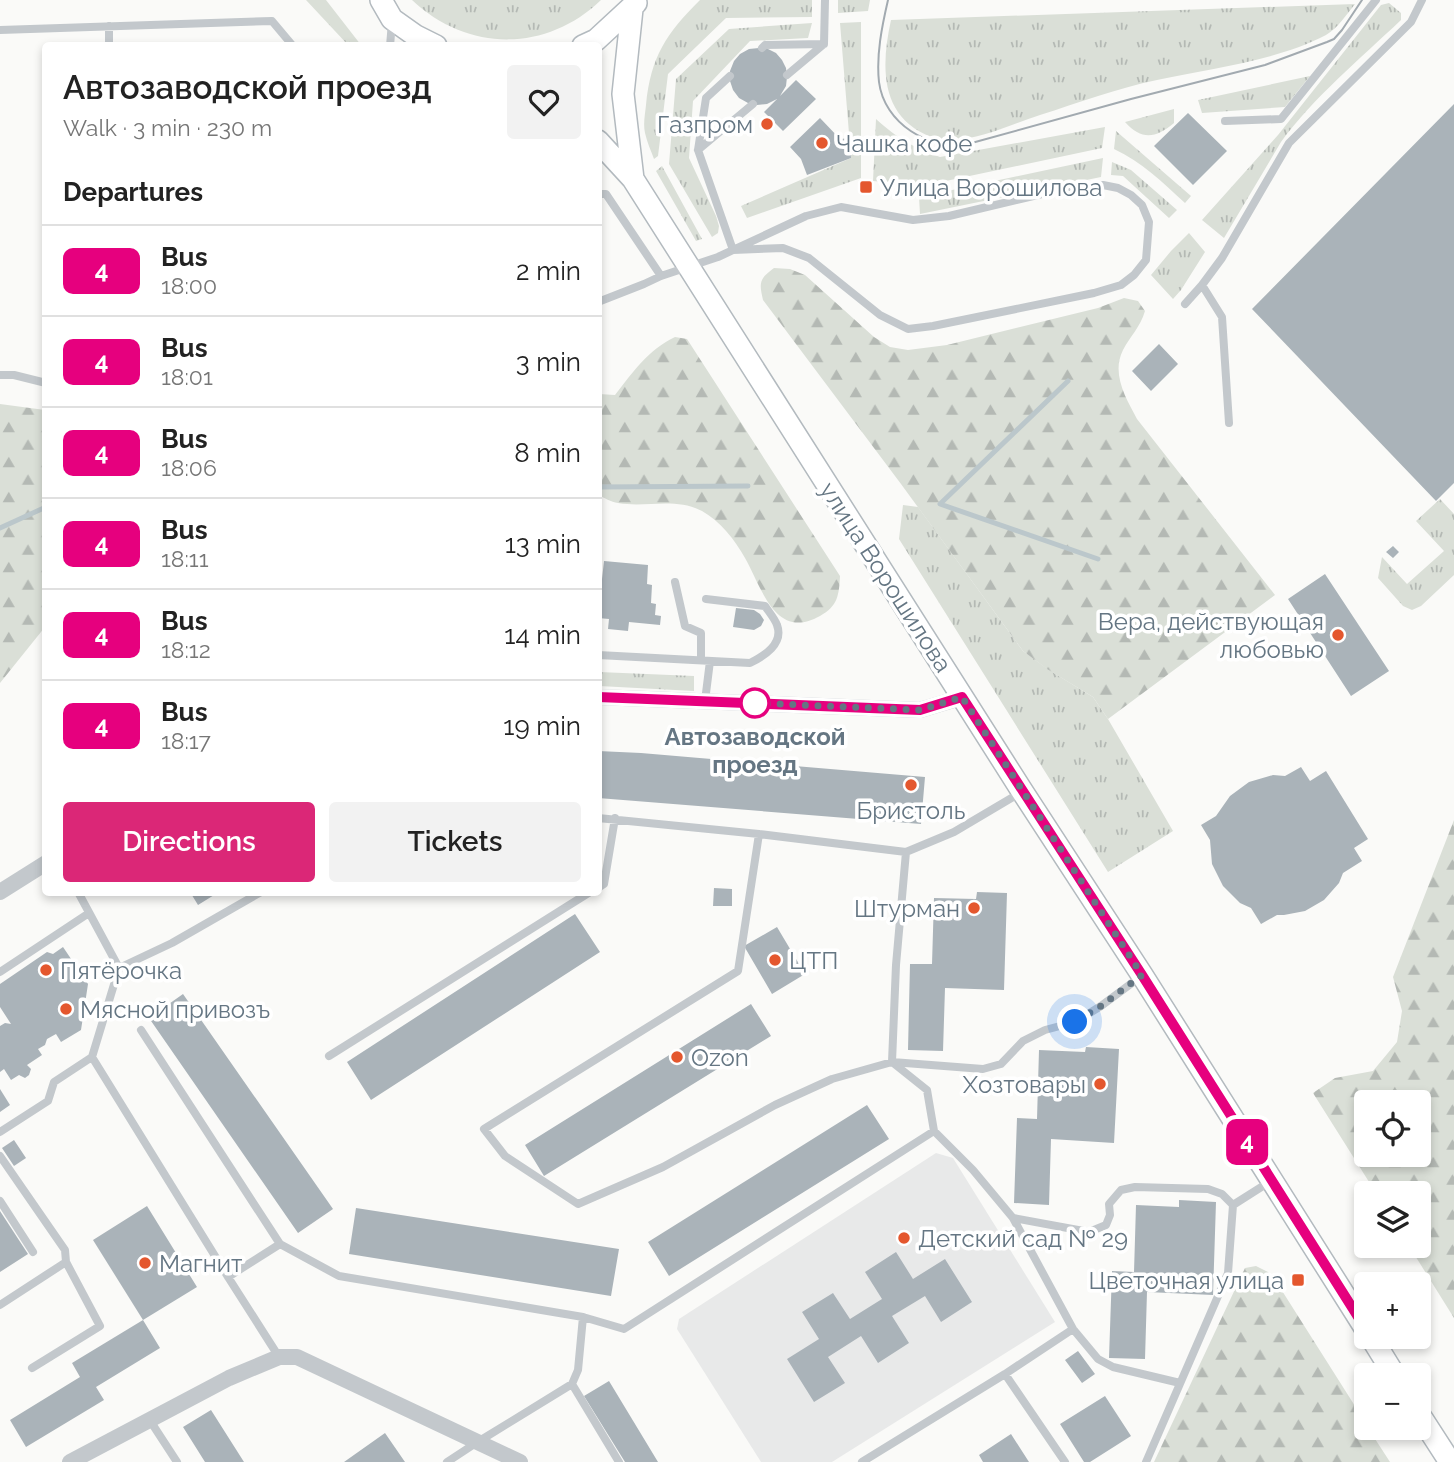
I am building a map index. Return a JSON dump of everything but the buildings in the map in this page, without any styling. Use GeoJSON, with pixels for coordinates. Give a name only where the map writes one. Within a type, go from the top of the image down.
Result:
{"type":"FeatureCollection","features":[{"type":"Feature","properties":{"kind":"main road"},"geometry":{"type":"LineString","coordinates":[[381,0],[392,19],[428,42]]}},
{"type":"Feature","properties":{"kind":"main road"},"geometry":{"type":"LineString","coordinates":[[592,42],[635,5]]}},
{"type":"Feature","properties":{"kind":"main road","name":"улица Ворошилова"},"geometry":{"type":"LineString","coordinates":[[635,5],[623,94],[633,179],[1354,1311]]}},
{"type":"Feature","properties":{"kind":"main road"},"geometry":{"type":"LineString","coordinates":[[602,145],[633,179]]}},
{"type":"Feature","properties":{"kind":"main road"},"geometry":{"type":"LineString","coordinates":[[1431,1432],[1450,1462]]}},
{"type":"Feature","properties":{"kind":"street"},"geometry":{"type":"LineString","coordinates":[[602,697],[920,710],[962,697]]}},
{"type":"Feature","properties":{"kind":"street"},"geometry":{"type":"LineString","coordinates":[[0,892],[42,866]]}},
{"type":"Feature","properties":{"kind":"street"},"geometry":{"type":"LineString","coordinates":[[70,1462],[229,1378],[279,1357],[298,1357],[520,1462]]}},
{"type":"Feature","properties":{"kind":"lane"},"geometry":{"type":"LineString","coordinates":[[787,75],[824,44],[825,0]]}},
{"type":"Feature","properties":{"kind":"lane"},"geometry":{"type":"LineString","coordinates":[[1225,121],[1282,119],[1376,0]]}},
{"type":"Feature","properties":{"kind":"lane"},"geometry":{"type":"LineString","coordinates":[[1185,304],[1222,258],[1289,143],[1411,22],[1422,0]]}},
{"type":"Feature","properties":{"kind":"lane"},"geometry":{"type":"LineString","coordinates":[[390,42],[392,19]]}},
{"type":"Feature","properties":{"kind":"lane"},"geometry":{"type":"LineString","coordinates":[[0,30],[272,21],[290,42]]}},
{"type":"Feature","properties":{"kind":"lane"},"geometry":{"type":"LineString","coordinates":[[109,26],[109,42]]}},
{"type":"Feature","properties":{"kind":"lane"},"geometry":{"type":"LineString","coordinates":[[762,48],[765,45],[824,44]]}},
{"type":"Feature","properties":{"kind":"lane"},"geometry":{"type":"LineString","coordinates":[[730,76],[706,98],[698,150],[733,250]]}},
{"type":"Feature","properties":{"kind":"lane"},"geometry":{"type":"LineString","coordinates":[[698,150],[753,104]]}},
{"type":"Feature","properties":{"kind":"lane"},"geometry":{"type":"LineString","coordinates":[[602,300],[661,276],[718,257],[733,250],[806,216],[841,206],[914,220],[949,216],[1072,187],[1103,185],[1118,188],[1131,195],[1142,205],[1149,222],[1146,260],[1134,275],[1121,285],[1094,293],[908,329],[880,315],[809,258],[783,248],[733,250]]}},
{"type":"Feature","properties":{"kind":"lane"},"geometry":{"type":"LineString","coordinates":[[602,194],[606,194],[661,276]]}},
{"type":"Feature","properties":{"kind":"lane"},"geometry":{"type":"LineString","coordinates":[[1202,285],[1222,317],[1229,423]]}},
{"type":"Feature","properties":{"kind":"lane"},"geometry":{"type":"LineString","coordinates":[[0,375],[14,375],[42,382]]}},
{"type":"Feature","properties":{"kind":"lane"},"geometry":{"type":"LineString","coordinates":[[675,582],[685,626],[701,632],[705,661],[705,701]]}},
{"type":"Feature","properties":{"kind":"lane"},"geometry":{"type":"LineString","coordinates":[[602,654],[750,663],[763,656],[776,643],[779,627],[765,606],[706,598]]}},
{"type":"Feature","properties":{"kind":"lane"},"geometry":{"type":"LineString","coordinates":[[602,818],[906,852],[954,832],[1022,791]]}},
{"type":"Feature","properties":{"kind":"lane"},"geometry":{"type":"LineString","coordinates":[[602,885],[615,818]]}},
{"type":"Feature","properties":{"kind":"lane"},"geometry":{"type":"LineString","coordinates":[[759,834],[738,971],[484,1129],[505,1156],[578,1204],[663,1167],[775,1105],[832,1079],[892,1062],[983,1069],[1001,1064],[1023,1041],[1045,1030],[1075,1022],[1142,975]]}},
{"type":"Feature","properties":{"kind":"lane"},"geometry":{"type":"LineString","coordinates":[[892,1062],[896,965],[906,852]]}},
{"type":"Feature","properties":{"kind":"lane"},"geometry":{"type":"LineString","coordinates":[[0,1132],[48,1101],[54,1082],[92,1056],[119,968],[80,896]]}},
{"type":"Feature","properties":{"kind":"lane"},"geometry":{"type":"LineString","coordinates":[[119,968],[172,943],[254,896]]}},
{"type":"Feature","properties":{"kind":"lane"},"geometry":{"type":"LineString","coordinates":[[329,1056],[584,896]]}},
{"type":"Feature","properties":{"kind":"lane"},"geometry":{"type":"LineString","coordinates":[[0,972],[89,913]]}},
{"type":"Feature","properties":{"kind":"lane"},"geometry":{"type":"LineString","coordinates":[[141,1030],[280,1244],[339,1276],[583,1317],[624,1329],[934,1131]]}},
{"type":"Feature","properties":{"kind":"lane"},"geometry":{"type":"LineString","coordinates":[[92,1056],[279,1357]]}},
{"type":"Feature","properties":{"kind":"lane"},"geometry":{"type":"LineString","coordinates":[[892,1062],[927,1090],[934,1131],[973,1170],[1013,1218],[1073,1329],[1098,1359],[1113,1367],[1180,1383]]}},
{"type":"Feature","properties":{"kind":"lane"},"geometry":{"type":"LineString","coordinates":[[0,1156],[65,1250],[66,1262],[100,1326],[32,1368]]}},
{"type":"Feature","properties":{"kind":"lane"},"geometry":{"type":"LineString","coordinates":[[1233,1205],[1271,1181]]}},
{"type":"Feature","properties":{"kind":"lane"},"geometry":{"type":"LineString","coordinates":[[1013,1218],[1089,1232],[1106,1225],[1110,1215],[1109,1204],[1121,1191],[1135,1188],[1208,1189],[1222,1194],[1233,1205],[1228,1273],[1146,1462]]}},
{"type":"Feature","properties":{"kind":"lane"},"geometry":{"type":"LineString","coordinates":[[0,1201],[33,1252]]}},
{"type":"Feature","properties":{"kind":"lane"},"geometry":{"type":"LineString","coordinates":[[228,1277],[280,1244]]}},
{"type":"Feature","properties":{"kind":"lane"},"geometry":{"type":"LineString","coordinates":[[0,1305],[66,1262]]}},
{"type":"Feature","properties":{"kind":"lane"},"geometry":{"type":"LineString","coordinates":[[447,1462],[572,1384],[579,1370],[583,1317]]}},
{"type":"Feature","properties":{"kind":"lane"},"geometry":{"type":"LineString","coordinates":[[862,1462],[1073,1329]]}},
{"type":"Feature","properties":{"kind":"lane"},"geometry":{"type":"LineString","coordinates":[[1005,1374],[1065,1462]]}},
{"type":"Feature","properties":{"kind":"lane"},"geometry":{"type":"LineString","coordinates":[[572,1384],[619,1462]]}},
{"type":"Feature","properties":{"kind":"lane"},"geometry":{"type":"LineString","coordinates":[[149,1419],[177,1462]]}},
{"type":"Feature","properties":{"kind":"shaded area","name":"Детский сад № 29"},"geometry":{"type":"Polygon","coordinates":[[[936,1153],[953,1158],[1055,1322],[832,1462],[761,1462],[677,1329],[679,1319],[936,1153]]]}},
{"type":"Feature","properties":{"kind":"green space"},"geometry":{"type":"Polygon","coordinates":[[[306,0],[326,0],[359,42],[345,42],[306,0]]]}},
{"type":"Feature","properties":{"kind":"green space"},"geometry":{"type":"Polygon","coordinates":[[[412,0],[601,0],[556,30],[532,37],[506,39],[481,37],[457,29],[434,17],[412,0]]]}},
{"type":"Feature","properties":{"kind":"green space"},"geometry":{"type":"Polygon","coordinates":[[[700,0],[812,0],[812,17],[726,18],[668,74],[658,156],[654,159],[644,126],[648,88],[656,59],[669,35],[700,0]]]}},
{"type":"Feature","properties":{"kind":"green space"},"geometry":{"type":"Polygon","coordinates":[[[838,0],[870,0],[868,11],[838,13],[838,0]]]}},
{"type":"Feature","properties":{"kind":"green space"},"geometry":{"type":"Polygon","coordinates":[[[1389,3],[1401,13],[1401,20],[1338,79],[1281,142],[1224,238],[1202,220],[1278,135],[1381,5],[1389,3]]]}},
{"type":"Feature","properties":{"kind":"green space"},"geometry":{"type":"Polygon","coordinates":[[[1355,4],[1342,21],[1326,35],[1287,51],[1128,87],[972,138],[945,140],[915,128],[902,117],[888,88],[886,55],[891,20],[1355,4]]]}},
{"type":"Feature","properties":{"kind":"green space"},"geometry":{"type":"Polygon","coordinates":[[[861,22],[861,178],[747,218],[741,206],[851,158],[840,23],[861,22]]]}},
{"type":"Feature","properties":{"kind":"green space"},"geometry":{"type":"Polygon","coordinates":[[[812,23],[808,38],[750,41],[693,101],[689,158],[719,226],[718,233],[712,237],[669,164],[676,79],[729,29],[812,23]]]}},
{"type":"Feature","properties":{"kind":"green space"},"geometry":{"type":"Polygon","coordinates":[[[1310,76],[1285,107],[1202,113],[1198,100],[1310,76]]]}},
{"type":"Feature","properties":{"kind":"green space"},"geometry":{"type":"Polygon","coordinates":[[[1174,109],[1174,123],[1155,134],[1143,135],[1125,122],[1174,109]]]}},
{"type":"Feature","properties":{"kind":"green space"},"geometry":{"type":"Polygon","coordinates":[[[876,119],[906,142],[940,157],[1105,127],[1102,148],[922,186],[873,181],[876,119]]]}},
{"type":"Feature","properties":{"kind":"green space"},"geometry":{"type":"Polygon","coordinates":[[[1116,131],[1191,196],[1185,203],[1143,166],[1114,149],[1116,131]]]}},
{"type":"Feature","properties":{"kind":"green space"},"geometry":{"type":"Polygon","coordinates":[[[1103,158],[1101,177],[920,214],[919,197],[1103,158]]]}},
{"type":"Feature","properties":{"kind":"green space"},"geometry":{"type":"Polygon","coordinates":[[[1112,162],[1131,170],[1177,210],[1169,218],[1123,176],[1111,175],[1112,162]]]}},
{"type":"Feature","properties":{"kind":"green space"},"geometry":{"type":"Polygon","coordinates":[[[662,166],[702,239],[696,241],[656,171],[662,166]]]}},
{"type":"Feature","properties":{"kind":"green space"},"geometry":{"type":"Polygon","coordinates":[[[1189,233],[1205,252],[1173,299],[1151,275],[1189,233]]]}},
{"type":"Feature","properties":{"kind":"green space"},"geometry":{"type":"Polygon","coordinates":[[[774,268],[790,269],[805,275],[874,337],[890,347],[908,350],[947,345],[1098,308],[1124,298],[1138,301],[1145,311],[1123,350],[1119,368],[1121,386],[1128,403],[1137,419],[1275,595],[1108,719],[1093,697],[1023,651],[763,300],[761,282],[774,268]]]}},
{"type":"Feature","properties":{"kind":"green space"},"geometry":{"type":"Polygon","coordinates":[[[675,337],[687,339],[840,576],[836,599],[831,608],[820,616],[805,622],[792,622],[781,617],[764,596],[732,538],[702,511],[671,504],[618,503],[602,497],[602,394],[615,395],[649,355],[675,337]]]}},
{"type":"Feature","properties":{"kind":"green space"},"geometry":{"type":"Polygon","coordinates":[[[0,404],[42,410],[42,631],[0,683],[0,404]]]}},
{"type":"Feature","properties":{"kind":"green space"},"geometry":{"type":"Polygon","coordinates":[[[1440,499],[1454,514],[1454,575],[1421,606],[1412,610],[1403,606],[1378,578],[1382,557],[1407,584],[1444,551],[1416,521],[1440,499]]]}},
{"type":"Feature","properties":{"kind":"green space"},"geometry":{"type":"Polygon","coordinates":[[[903,505],[918,507],[1023,651],[1093,697],[1173,831],[1108,872],[899,539],[903,505]]]}},
{"type":"Feature","properties":{"kind":"green space"},"geometry":{"type":"Polygon","coordinates":[[[602,672],[694,676],[694,691],[602,686],[602,672]]]}},
{"type":"Feature","properties":{"kind":"green space"},"geometry":{"type":"Polygon","coordinates":[[[1454,820],[1454,1318],[1431,1281],[1431,1272],[1425,1272],[1416,1258],[1431,1258],[1431,1181],[1368,1181],[1360,1167],[1431,1167],[1431,1090],[1354,1090],[1354,1158],[1313,1093],[1335,1078],[1373,1071],[1397,1042],[1402,1011],[1393,977],[1454,820]]]}},
{"type":"Feature","properties":{"kind":"green space"},"geometry":{"type":"Polygon","coordinates":[[[1256,1266],[1268,1272],[1279,1286],[1354,1404],[1354,1440],[1376,1440],[1390,1462],[1154,1462],[1245,1268],[1256,1266]]]}},
{"type":"Feature","properties":{"kind":"waterway"},"geometry":{"type":"LineString","coordinates":[[1068,381],[940,504],[1098,559]]}},
{"type":"Feature","properties":{"kind":"waterway"},"geometry":{"type":"LineString","coordinates":[[602,487],[748,486]]}},
{"type":"Feature","properties":{"kind":"waterway"},"geometry":{"type":"LineString","coordinates":[[0,528],[42,509]]}},
{"type":"Feature","properties":{"kind":"tram line"},"geometry":{"type":"LineString","coordinates":[[888,0],[878,61],[883,97],[899,121],[911,131],[938,143],[953,145],[968,144],[1265,65],[1334,39],[1362,0]]}},
{"type":"Feature","properties":{"kind":"bus line","name":"4"},"geometry":{"type":"LineString","coordinates":[[602,697],[920,710],[962,697],[1354,1311]]}},
{"type":"Feature","properties":{"kind":"place","name":"Газпром"},"geometry":{"type":"Point","coordinates":[767,124]}},
{"type":"Feature","properties":{"kind":"place","name":"Чашка кофе"},"geometry":{"type":"Point","coordinates":[822,143]}},
{"type":"Feature","properties":{"kind":"place","name":"Улица Ворошилова"},"geometry":{"type":"Point","coordinates":[866,187]}},
{"type":"Feature","properties":{"kind":"place","name":"Вера, действующая любовью"},"geometry":{"type":"Point","coordinates":[1338,635]}},
{"type":"Feature","properties":{"kind":"place","name":"Автозаводской проезд"},"geometry":{"type":"Point","coordinates":[755,703]}},
{"type":"Feature","properties":{"kind":"place","name":"Бристоль"},"geometry":{"type":"Point","coordinates":[911,785]}},
{"type":"Feature","properties":{"kind":"place","name":"Штурман"},"geometry":{"type":"Point","coordinates":[974,908]}},
{"type":"Feature","properties":{"kind":"place","name":"ЦТП"},"geometry":{"type":"Point","coordinates":[775,960]}},
{"type":"Feature","properties":{"kind":"place","name":"Пятёрочка"},"geometry":{"type":"Point","coordinates":[46,970]}},
{"type":"Feature","properties":{"kind":"place","name":"Мясной привозъ"},"geometry":{"type":"Point","coordinates":[66,1009]}},
{"type":"Feature","properties":{"kind":"place","name":"Ozon"},"geometry":{"type":"Point","coordinates":[677,1057]}},
{"type":"Feature","properties":{"kind":"place","name":"Хозтовары"},"geometry":{"type":"Point","coordinates":[1100,1084]}},
{"type":"Feature","properties":{"kind":"place","name":"Детский сад № 29"},"geometry":{"type":"Point","coordinates":[904,1238]}},
{"type":"Feature","properties":{"kind":"place","name":"Магнит"},"geometry":{"type":"Point","coordinates":[145,1263]}},
{"type":"Feature","properties":{"kind":"place","name":"Цветочная улица"},"geometry":{"type":"Point","coordinates":[1298,1280]}},
{"type":"Feature","properties":{"kind":"route"},"geometry":{"type":"LineString","coordinates":[[755,703],[920,710],[962,697],[1142,975],[1075,1022]]}}]}
